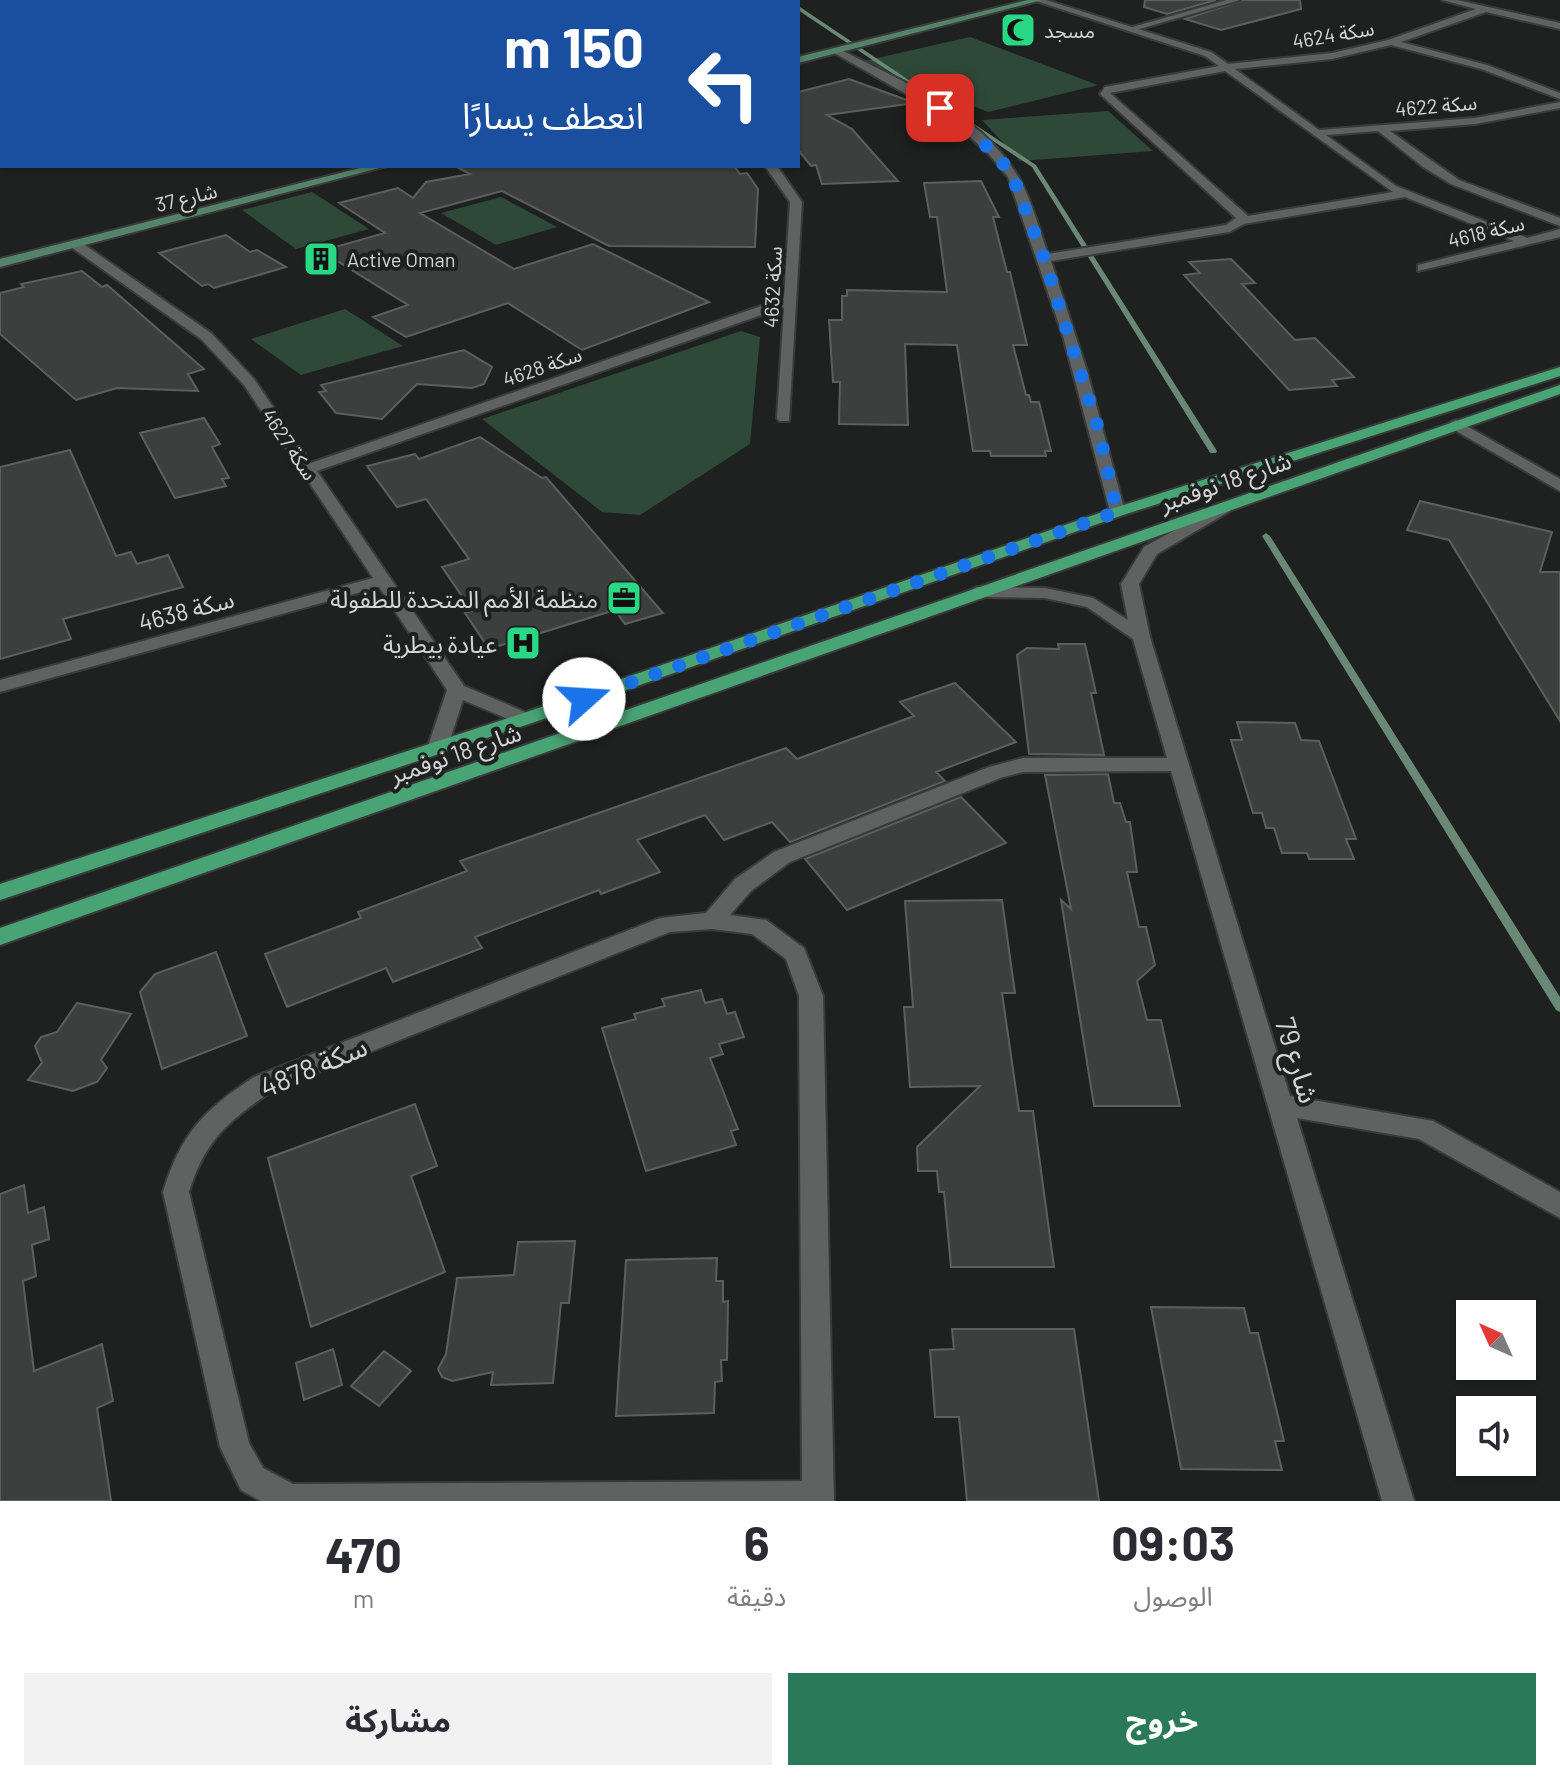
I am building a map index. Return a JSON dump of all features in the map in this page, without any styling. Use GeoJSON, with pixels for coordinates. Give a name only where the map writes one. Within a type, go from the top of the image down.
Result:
{"type":"FeatureCollection","features":[{"type":"Feature","properties":{"kind":"main road","name":"شارع 18 نوفمبر"},"geometry":{"type":"LineString","coordinates":[[0,892],[437,749],[1117,512],[1560,371]]}},
{"type":"Feature","properties":{"kind":"main road","name":"شارع 18 نوفمبر"},"geometry":{"type":"LineString","coordinates":[[0,937],[1560,389]]}},
{"type":"Feature","properties":{"kind":"street"},"geometry":{"type":"LineString","coordinates":[[800,60],[1037,0],[1208,54],[1404,194],[1527,242]]}},
{"type":"Feature","properties":{"kind":"street"},"geometry":{"type":"LineString","coordinates":[[1446,0],[1560,26]]}},
{"type":"Feature","properties":{"kind":"street","name":"سكة 4624"},"geometry":{"type":"LineString","coordinates":[[1242,221],[1241,212],[1105,94],[1110,88],[1230,67],[1332,56],[1391,42],[1485,9]]}},
{"type":"Feature","properties":{"kind":"street","name":"سكة 4622"},"geometry":{"type":"LineString","coordinates":[[1391,42],[1484,67],[1560,96]]}},
{"type":"Feature","properties":{"kind":"street"},"geometry":{"type":"LineString","coordinates":[[836,51],[922,95],[975,134],[1011,172],[1044,258],[1098,428],[1117,512]]}},
{"type":"Feature","properties":{"kind":"street","name":"سكة 4622"},"geometry":{"type":"LineString","coordinates":[[1315,133],[1475,121],[1560,105]]}},
{"type":"Feature","properties":{"kind":"street"},"geometry":{"type":"LineString","coordinates":[[1380,128],[1427,165],[1455,182],[1560,222]]}},
{"type":"Feature","properties":{"kind":"street","name":"شارع 37"},"geometry":{"type":"LineString","coordinates":[[0,263],[373,168]]}},
{"type":"Feature","properties":{"kind":"street","name":"سكة 4632"},"geometry":{"type":"LineString","coordinates":[[772,168],[796,202],[784,418]]}},
{"type":"Feature","properties":{"kind":"street"},"geometry":{"type":"LineString","coordinates":[[1044,258],[1229,228],[1242,221],[1404,194]]}},
{"type":"Feature","properties":{"kind":"street","name":"سكة 4618"},"geometry":{"type":"LineString","coordinates":[[1422,268],[1560,233]]}},
{"type":"Feature","properties":{"kind":"street","name":"سكة 4627"},"geometry":{"type":"LineString","coordinates":[[75,244],[206,336],[249,382],[457,690]]}},
{"type":"Feature","properties":{"kind":"street","name":"سكة 4628"},"geometry":{"type":"LineString","coordinates":[[306,470],[791,300]]}},
{"type":"Feature","properties":{"kind":"street"},"geometry":{"type":"LineString","coordinates":[[1456,425],[1560,486]]}},
{"type":"Feature","properties":{"kind":"street","name":"79 شارع"},"geometry":{"type":"LineString","coordinates":[[1230,505],[1150,551],[1130,584],[1141,637],[1178,764],[1398,1501]]}},
{"type":"Feature","properties":{"kind":"street","name":"سكة 4638"},"geometry":{"type":"LineString","coordinates":[[0,686],[384,580]]}},
{"type":"Feature","properties":{"kind":"street"},"geometry":{"type":"LineString","coordinates":[[977,592],[1045,593],[1093,603],[1141,637]]}},
{"type":"Feature","properties":{"kind":"street"},"geometry":{"type":"LineString","coordinates":[[437,749],[457,690],[525,719]]}},
{"type":"Feature","properties":{"kind":"street"},"geometry":{"type":"LineString","coordinates":[[712,921],[743,885],[782,857],[996,772],[1023,765],[1178,764]]}},
{"type":"Feature","properties":{"kind":"street","name":"سكة 4878"},"geometry":{"type":"LineString","coordinates":[[712,921],[758,926],[796,954],[811,996],[818,1499],[291,1500],[252,1479],[235,1447],[176,1192],[187,1153],[217,1115],[263,1084],[668,924],[712,921]]}},
{"type":"Feature","properties":{"kind":"street"},"geometry":{"type":"LineString","coordinates":[[1280,1105],[1424,1129],[1560,1206]]}},
{"type":"Feature","properties":{"kind":"lane"},"geometry":{"type":"LineString","coordinates":[[1133,28],[1236,0]]}},
{"type":"Feature","properties":{"kind":"shaded area"},"geometry":{"type":"Polygon","coordinates":[[[970,37],[1098,85],[988,112],[864,61],[970,37]]]}},
{"type":"Feature","properties":{"kind":"shaded area"},"geometry":{"type":"Polygon","coordinates":[[[1108,111],[1153,151],[1020,161],[982,120],[1108,111]]]}},
{"type":"Feature","properties":{"kind":"shaded area"},"geometry":{"type":"Polygon","coordinates":[[[312,192],[369,229],[296,249],[242,210],[312,192]]]}},
{"type":"Feature","properties":{"kind":"shaded area"},"geometry":{"type":"Polygon","coordinates":[[[501,197],[557,227],[496,245],[441,213],[501,197]]]}},
{"type":"Feature","properties":{"kind":"shaded area"},"geometry":{"type":"Polygon","coordinates":[[[345,309],[403,346],[301,375],[251,339],[345,309]]]}},
{"type":"Feature","properties":{"kind":"shaded area"},"geometry":{"type":"Polygon","coordinates":[[[741,331],[760,337],[750,444],[640,515],[602,512],[482,419],[741,331]]]}},
{"type":"Feature","properties":{"kind":"building"},"geometry":{"type":"Polygon","coordinates":[[[1145,0],[1216,0],[1167,14],[1144,7],[1145,0]]]}},
{"type":"Feature","properties":{"kind":"building"},"geometry":{"type":"Polygon","coordinates":[[[1243,0],[1300,0],[1301,9],[1221,30],[1185,19],[1243,0]]]}},
{"type":"Feature","properties":{"kind":"building"},"geometry":{"type":"Polygon","coordinates":[[[849,79],[915,103],[827,115],[852,129],[898,181],[822,184],[816,165],[811,166],[800,152],[800,91],[849,79]]]}},
{"type":"Feature","properties":{"kind":"building"},"geometry":{"type":"Polygon","coordinates":[[[459,168],[736,168],[740,174],[747,173],[758,189],[755,247],[609,246],[502,191],[420,213],[514,269],[593,244],[709,302],[582,350],[508,303],[406,337],[373,317],[408,305],[321,251],[385,233],[339,203],[398,188],[413,198],[426,182],[470,174],[459,168]]]}},
{"type":"Feature","properties":{"kind":"building"},"geometry":{"type":"Polygon","coordinates":[[[981,181],[999,217],[993,217],[1027,345],[1013,345],[1026,395],[1029,395],[1031,402],[1039,402],[1051,451],[1045,451],[1046,456],[991,456],[990,451],[973,451],[957,345],[905,344],[908,425],[839,424],[840,382],[833,382],[829,320],[842,320],[842,296],[847,296],[847,290],[947,292],[937,217],[930,217],[924,183],[981,181]]]}},
{"type":"Feature","properties":{"kind":"building"},"geometry":{"type":"Polygon","coordinates":[[[226,235],[250,252],[257,250],[286,267],[214,288],[208,284],[202,286],[159,253],[226,235]]]}},
{"type":"Feature","properties":{"kind":"building"},"geometry":{"type":"Polygon","coordinates":[[[1231,259],[1255,283],[1242,284],[1295,340],[1315,338],[1354,377],[1332,380],[1337,386],[1289,390],[1184,275],[1200,273],[1189,262],[1231,259]]]}},
{"type":"Feature","properties":{"kind":"building"},"geometry":{"type":"Polygon","coordinates":[[[82,271],[102,287],[107,285],[204,369],[188,374],[198,391],[117,388],[76,400],[0,334],[0,293],[24,287],[21,284],[82,271]]]}},
{"type":"Feature","properties":{"kind":"building"},"geometry":{"type":"Polygon","coordinates":[[[464,350],[492,367],[484,384],[472,388],[417,384],[382,419],[336,413],[319,392],[326,391],[321,385],[464,350]]]}},
{"type":"Feature","properties":{"kind":"building"},"geometry":{"type":"Polygon","coordinates":[[[204,418],[220,444],[212,447],[229,478],[222,479],[226,486],[175,498],[140,433],[204,418]]]}},
{"type":"Feature","properties":{"kind":"building"},"geometry":{"type":"Polygon","coordinates":[[[480,437],[542,478],[546,477],[663,613],[625,624],[615,610],[489,649],[465,613],[472,611],[442,567],[469,559],[426,499],[397,507],[367,466],[415,454],[419,459],[480,437]]]}},
{"type":"Feature","properties":{"kind":"building"},"geometry":{"type":"Polygon","coordinates":[[[70,450],[116,556],[131,552],[137,564],[168,555],[183,587],[63,619],[71,639],[0,659],[0,467],[70,450]]]}},
{"type":"Feature","properties":{"kind":"building"},"geometry":{"type":"Polygon","coordinates":[[[1420,501],[1552,532],[1540,572],[1560,572],[1560,721],[1449,540],[1407,530],[1420,501]]]}},
{"type":"Feature","properties":{"kind":"building"},"geometry":{"type":"Polygon","coordinates":[[[1058,644],[1085,644],[1096,693],[1091,693],[1104,755],[1029,754],[1017,655],[1027,648],[1059,649],[1058,644]]]}},
{"type":"Feature","properties":{"kind":"building"},"geometry":{"type":"Polygon","coordinates":[[[955,683],[1016,742],[936,772],[945,781],[790,842],[772,822],[724,840],[705,815],[637,840],[660,872],[601,894],[599,890],[475,937],[482,948],[393,982],[386,968],[287,1007],[265,954],[361,918],[358,912],[467,871],[460,861],[786,748],[797,759],[914,716],[900,702],[955,683]]]}},
{"type":"Feature","properties":{"kind":"building"},"geometry":{"type":"Polygon","coordinates":[[[1237,722],[1295,723],[1301,740],[1319,741],[1356,839],[1346,839],[1354,859],[1309,859],[1307,853],[1282,853],[1274,828],[1266,828],[1262,813],[1253,813],[1231,740],[1242,740],[1237,722]]]}},
{"type":"Feature","properties":{"kind":"building"},"geometry":{"type":"Polygon","coordinates":[[[1108,774],[1114,803],[1120,803],[1126,822],[1130,822],[1137,872],[1127,872],[1139,927],[1146,927],[1155,965],[1137,981],[1147,1020],[1161,1020],[1180,1106],[1094,1106],[1061,900],[1071,909],[1045,775],[1108,774]]]}},
{"type":"Feature","properties":{"kind":"building"},"geometry":{"type":"Polygon","coordinates":[[[961,797],[1006,843],[847,910],[805,859],[961,797]]]}},
{"type":"Feature","properties":{"kind":"building"},"geometry":{"type":"Polygon","coordinates":[[[1002,900],[1015,993],[1002,993],[1019,1111],[1033,1111],[1054,1267],[951,1267],[944,1192],[939,1192],[937,1171],[918,1171],[917,1147],[980,1086],[910,1087],[904,1007],[913,1007],[905,901],[1002,900]]]}},
{"type":"Feature","properties":{"kind":"building"},"geometry":{"type":"Polygon","coordinates":[[[216,952],[247,1036],[162,1069],[140,992],[155,974],[216,952]]]}},
{"type":"Feature","properties":{"kind":"building"},"geometry":{"type":"Polygon","coordinates":[[[701,990],[705,1003],[722,999],[727,1014],[735,1012],[744,1037],[719,1044],[723,1054],[710,1058],[738,1129],[731,1131],[736,1145],[646,1171],[602,1028],[636,1019],[634,1014],[665,1006],[662,999],[701,990]]]}},
{"type":"Feature","properties":{"kind":"building"},"geometry":{"type":"Polygon","coordinates":[[[77,1003],[131,1014],[101,1060],[107,1068],[97,1082],[73,1091],[28,1080],[42,1063],[35,1046],[41,1037],[57,1032],[77,1003]]]}},
{"type":"Feature","properties":{"kind":"building"},"geometry":{"type":"Polygon","coordinates":[[[415,1104],[437,1166],[411,1176],[445,1272],[311,1327],[268,1158],[415,1104]]]}},
{"type":"Feature","properties":{"kind":"building"},"geometry":{"type":"Polygon","coordinates":[[[24,1185],[28,1213],[44,1207],[49,1239],[32,1245],[36,1276],[23,1281],[34,1371],[102,1344],[113,1401],[97,1408],[111,1501],[0,1501],[0,1194],[24,1185]]]}},
{"type":"Feature","properties":{"kind":"building"},"geometry":{"type":"Polygon","coordinates":[[[575,1241],[569,1303],[561,1303],[553,1383],[491,1385],[493,1372],[452,1381],[442,1377],[438,1369],[446,1354],[457,1278],[514,1275],[518,1242],[575,1241]]]}},
{"type":"Feature","properties":{"kind":"building"},"geometry":{"type":"Polygon","coordinates":[[[717,1258],[716,1281],[723,1281],[723,1302],[728,1301],[727,1360],[721,1360],[722,1381],[715,1382],[714,1413],[616,1416],[626,1260],[717,1258]]]}},
{"type":"Feature","properties":{"kind":"building"},"geometry":{"type":"Polygon","coordinates":[[[1151,1307],[1244,1308],[1250,1333],[1258,1333],[1284,1441],[1275,1441],[1282,1470],[1181,1469],[1151,1307]]]}},
{"type":"Feature","properties":{"kind":"building"},"geometry":{"type":"Polygon","coordinates":[[[952,1329],[1074,1329],[1099,1501],[967,1501],[959,1417],[935,1417],[930,1350],[954,1349],[952,1329]]]}},
{"type":"Feature","properties":{"kind":"building"},"geometry":{"type":"Polygon","coordinates":[[[333,1349],[342,1385],[304,1400],[296,1363],[333,1349]]]}},
{"type":"Feature","properties":{"kind":"building"},"geometry":{"type":"Polygon","coordinates":[[[384,1351],[411,1371],[379,1406],[351,1386],[384,1351]]]}},
{"type":"Feature","properties":{"kind":"waterway"},"geometry":{"type":"LineString","coordinates":[[800,9],[940,103]]}},
{"type":"Feature","properties":{"kind":"waterway"},"geometry":{"type":"LineString","coordinates":[[956,114],[1034,166],[1213,451]]}},
{"type":"Feature","properties":{"kind":"waterway"},"geometry":{"type":"LineString","coordinates":[[1266,536],[1560,1007]]}},
{"type":"Feature","properties":{"kind":"place","name":"مسجد"},"geometry":{"type":"Point","coordinates":[1018,30]}},
{"type":"Feature","properties":{"kind":"place","name":"Active Oman"},"geometry":{"type":"Point","coordinates":[321,259]}},
{"type":"Feature","properties":{"kind":"place","name":"منظمة الأمم المتحدة للطفولة"},"geometry":{"type":"Point","coordinates":[624,598]}},
{"type":"Feature","properties":{"kind":"place","name":"عيادة بيطرية"},"geometry":{"type":"Point","coordinates":[523,643]}},
{"type":"Feature","properties":{"kind":"route"},"geometry":{"type":"LineString","coordinates":[[584,699],[1117,512],[1098,428],[1044,258],[1011,172],[975,134],[940,108]]}}]}
